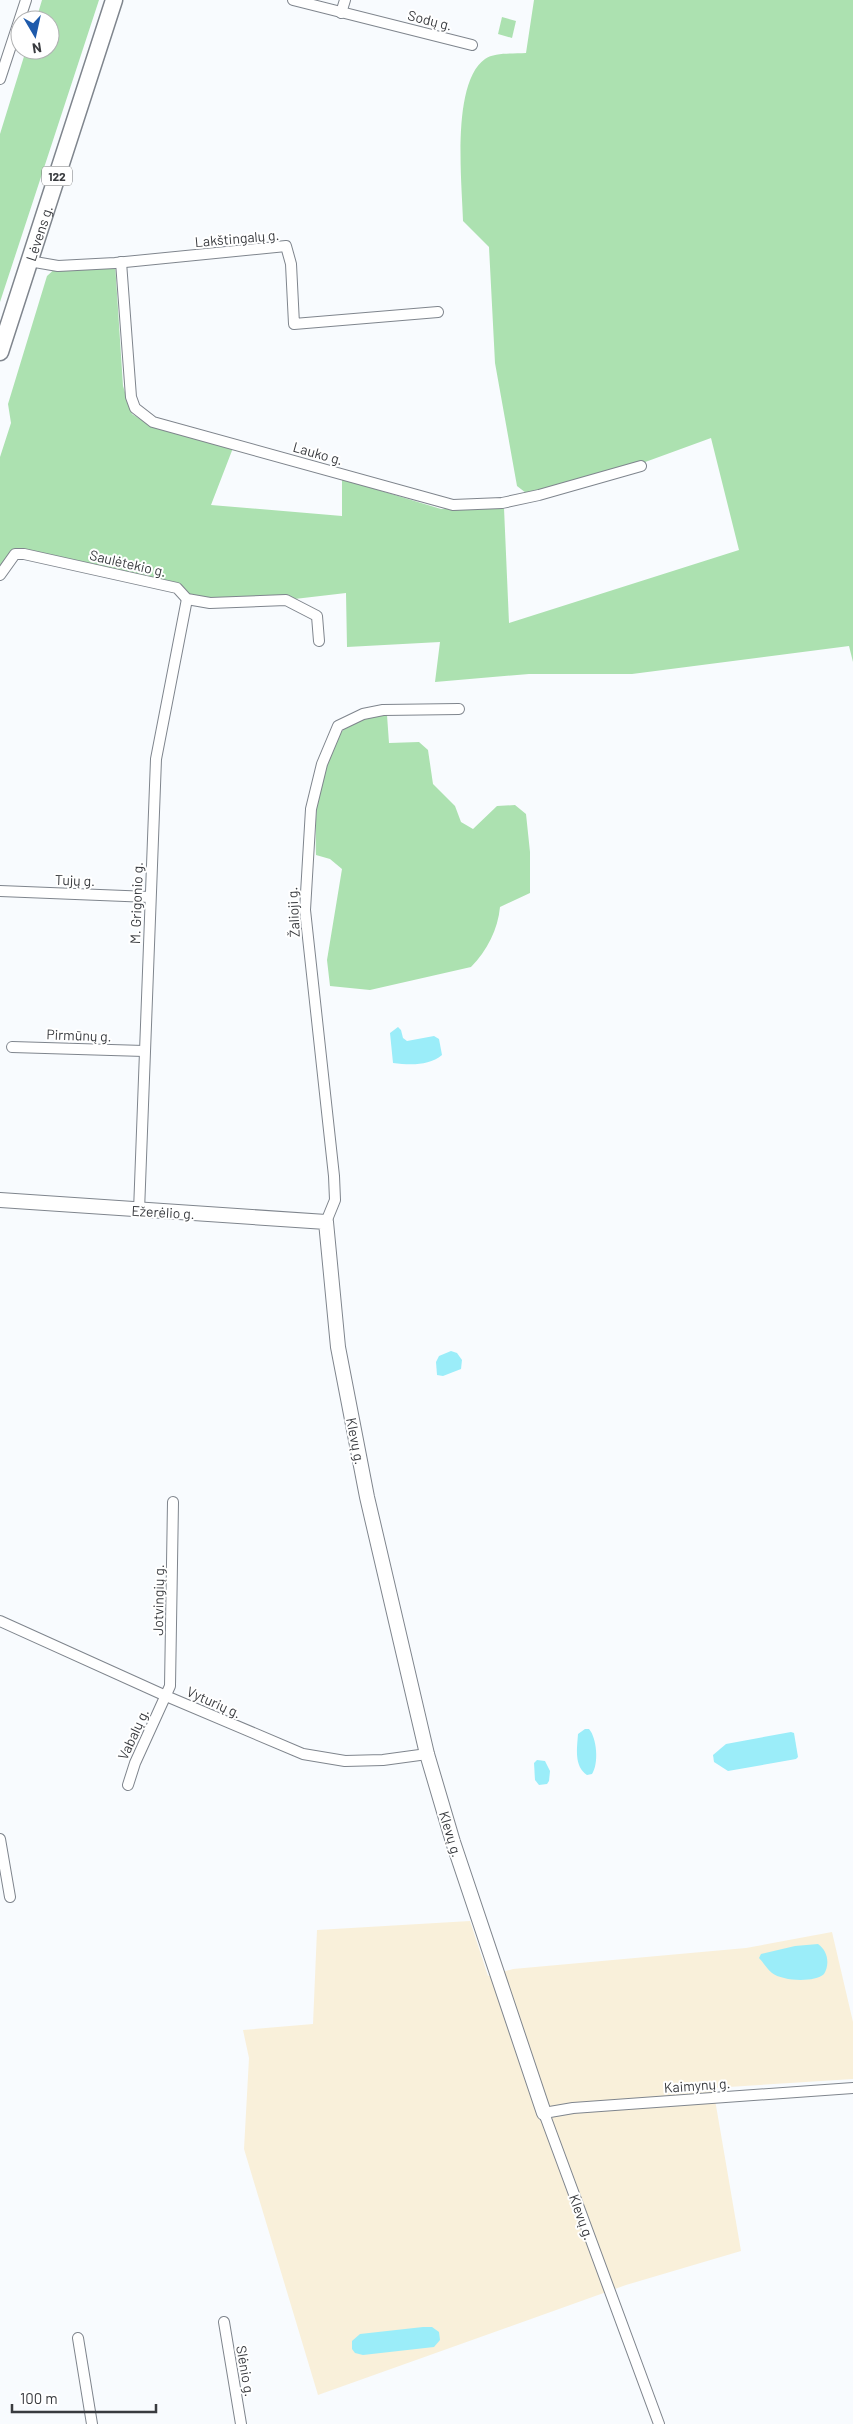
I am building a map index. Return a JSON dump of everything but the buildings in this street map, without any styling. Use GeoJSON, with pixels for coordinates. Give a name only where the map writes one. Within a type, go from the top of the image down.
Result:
{"type":"FeatureCollection","features":[{"type":"Feature","properties":{"kind":"main road","name":"Lėvens g."},"geometry":{"type":"LineString","coordinates":[[0,352],[114,0]]}},
{"type":"Feature","properties":{"kind":"main road","name":"Ežerėlio g."},"geometry":{"type":"LineString","coordinates":[[0,1200],[138,1211],[326,1222]]}},
{"type":"Feature","properties":{"kind":"main road","name":"Klevų g."},"geometry":{"type":"LineString","coordinates":[[326,1222],[338,1347],[365,1488],[427,1754],[456,1851],[544,2113]]}},
{"type":"Feature","properties":{"kind":"street"},"geometry":{"type":"LineString","coordinates":[[0,79],[26,0]]}},
{"type":"Feature","properties":{"kind":"street","name":"Sodų g."},"geometry":{"type":"LineString","coordinates":[[293,0],[472,45]]}},
{"type":"Feature","properties":{"kind":"street"},"geometry":{"type":"LineString","coordinates":[[341,13],[345,0]]}},
{"type":"Feature","properties":{"kind":"street","name":"Lakštingalų g."},"geometry":{"type":"LineString","coordinates":[[29,261],[58,266],[121,262],[286,246],[291,264],[294,324],[438,312]]}},
{"type":"Feature","properties":{"kind":"street","name":"Lauko g."},"geometry":{"type":"LineString","coordinates":[[121,262],[131,397],[135,408],[153,422],[454,505],[502,503],[531,497],[641,466]]}},
{"type":"Feature","properties":{"kind":"street","name":"Saulėtekio g."},"geometry":{"type":"LineString","coordinates":[[0,575],[15,554],[24,554],[177,588],[187,599],[210,603],[286,600],[317,616],[319,641]]}},
{"type":"Feature","properties":{"kind":"street","name":"M. Grigonio g."},"geometry":{"type":"LineString","coordinates":[[138,1211],[156,759],[187,599]]}},
{"type":"Feature","properties":{"kind":"street","name":"Žalioji g."},"geometry":{"type":"LineString","coordinates":[[326,1222],[335,1200],[334,1176],[305,897],[311,809],[322,764],[338,726],[363,714],[383,710],[459,709]]}},
{"type":"Feature","properties":{"kind":"street","name":"Tujų g."},"geometry":{"type":"LineString","coordinates":[[0,891],[150,897]]}},
{"type":"Feature","properties":{"kind":"street","name":"Pirmūnų g."},"geometry":{"type":"LineString","coordinates":[[12,1047],[144,1051]]}},
{"type":"Feature","properties":{"kind":"street","name":"Jotvingių g."},"geometry":{"type":"LineString","coordinates":[[166,1696],[170,1686],[173,1502]]}},
{"type":"Feature","properties":{"kind":"street","name":"Vyturių g."},"geometry":{"type":"LineString","coordinates":[[0,1621],[271,1742],[311,1755],[345,1761],[383,1760],[427,1754]]}},
{"type":"Feature","properties":{"kind":"street","name":"Vabalų g."},"geometry":{"type":"LineString","coordinates":[[128,1785],[135,1763],[166,1696]]}},
{"type":"Feature","properties":{"kind":"street"},"geometry":{"type":"LineString","coordinates":[[0,1839],[10,1897]]}},
{"type":"Feature","properties":{"kind":"street","name":"Kaimynų g."},"geometry":{"type":"LineString","coordinates":[[544,2113],[572,2108],[853,2088]]}},
{"type":"Feature","properties":{"kind":"street","name":"Klevų g."},"geometry":{"type":"LineString","coordinates":[[544,2113],[659,2424]]}},
{"type":"Feature","properties":{"kind":"street","name":"Slėnio g."},"geometry":{"type":"LineString","coordinates":[[224,2322],[241,2424]]}},
{"type":"Feature","properties":{"kind":"street"},"geometry":{"type":"LineString","coordinates":[[78,2338],[92,2424]]}},
{"type":"Feature","properties":{"kind":"shaded area"},"geometry":{"type":"Polygon","coordinates":[[[470,1921],[488,1976],[513,1969],[746,1948],[832,1932],[853,2022],[853,2079],[713,2088],[741,2251],[626,2285],[318,2395],[244,2149],[249,2058],[243,2030],[313,2024],[317,1930],[470,1921]]]}},
{"type":"Feature","properties":{"kind":"green space"},"geometry":{"type":"Polygon","coordinates":[[[42,0],[99,0],[0,302],[0,134],[23,60],[60,60],[60,10],[39,10],[42,0]]]}},
{"type":"Feature","properties":{"kind":"green space"},"geometry":{"type":"Polygon","coordinates":[[[534,0],[853,0],[853,662],[849,646],[632,674],[529,674],[435,682],[440,642],[347,647],[346,593],[286,600],[187,599],[177,588],[15,554],[0,575],[0,457],[11,423],[8,404],[47,276],[58,266],[115,263],[123,386],[132,414],[145,422],[233,448],[211,505],[342,516],[342,479],[441,509],[504,508],[509,623],[739,550],[711,438],[637,465],[530,496],[517,486],[495,363],[489,247],[463,221],[461,135],[467,89],[474,71],[489,57],[499,54],[526,53],[534,0]]]}},
{"type":"Feature","properties":{"kind":"green space"},"geometry":{"type":"Polygon","coordinates":[[[502,17],[516,21],[512,38],[498,34],[502,17]]]}},
{"type":"Feature","properties":{"kind":"green space"},"geometry":{"type":"Polygon","coordinates":[[[387,715],[389,743],[419,742],[428,750],[433,784],[455,806],[461,822],[473,829],[497,806],[515,805],[526,814],[530,852],[530,893],[500,907],[491,939],[471,967],[370,990],[330,986],[327,960],[342,869],[330,859],[316,855],[319,786],[329,752],[336,738],[347,727],[361,719],[387,715]]]}},
{"type":"Feature","properties":{"kind":"water"},"geometry":{"type":"Polygon","coordinates":[[[398,1027],[403,1038],[407,1041],[434,1036],[439,1039],[442,1055],[425,1063],[393,1063],[390,1033],[398,1027]]]}},
{"type":"Feature","properties":{"kind":"water"},"geometry":{"type":"Polygon","coordinates":[[[451,1351],[457,1353],[462,1360],[461,1369],[443,1376],[437,1375],[436,1362],[439,1356],[451,1351]]]}},
{"type":"Feature","properties":{"kind":"water"},"geometry":{"type":"Polygon","coordinates":[[[585,1729],[589,1729],[592,1733],[596,1751],[594,1770],[592,1774],[587,1775],[580,1767],[577,1751],[578,1734],[585,1729]]]}},
{"type":"Feature","properties":{"kind":"water"},"geometry":{"type":"Polygon","coordinates":[[[794,1733],[798,1757],[796,1759],[728,1771],[714,1762],[713,1755],[726,1744],[794,1733]]]}},
{"type":"Feature","properties":{"kind":"water"},"geometry":{"type":"Polygon","coordinates":[[[537,1760],[545,1761],[550,1771],[547,1784],[539,1785],[535,1780],[534,1763],[537,1760]]]}},
{"type":"Feature","properties":{"kind":"water"},"geometry":{"type":"Polygon","coordinates":[[[818,1944],[826,1954],[827,1966],[824,1974],[813,1979],[798,1980],[777,1976],[759,1958],[761,1954],[795,1946],[818,1944]]]}},
{"type":"Feature","properties":{"kind":"water"},"geometry":{"type":"Polygon","coordinates":[[[432,2327],[439,2332],[440,2340],[434,2347],[363,2355],[355,2353],[352,2349],[352,2341],[360,2334],[432,2327]]]}}]}
